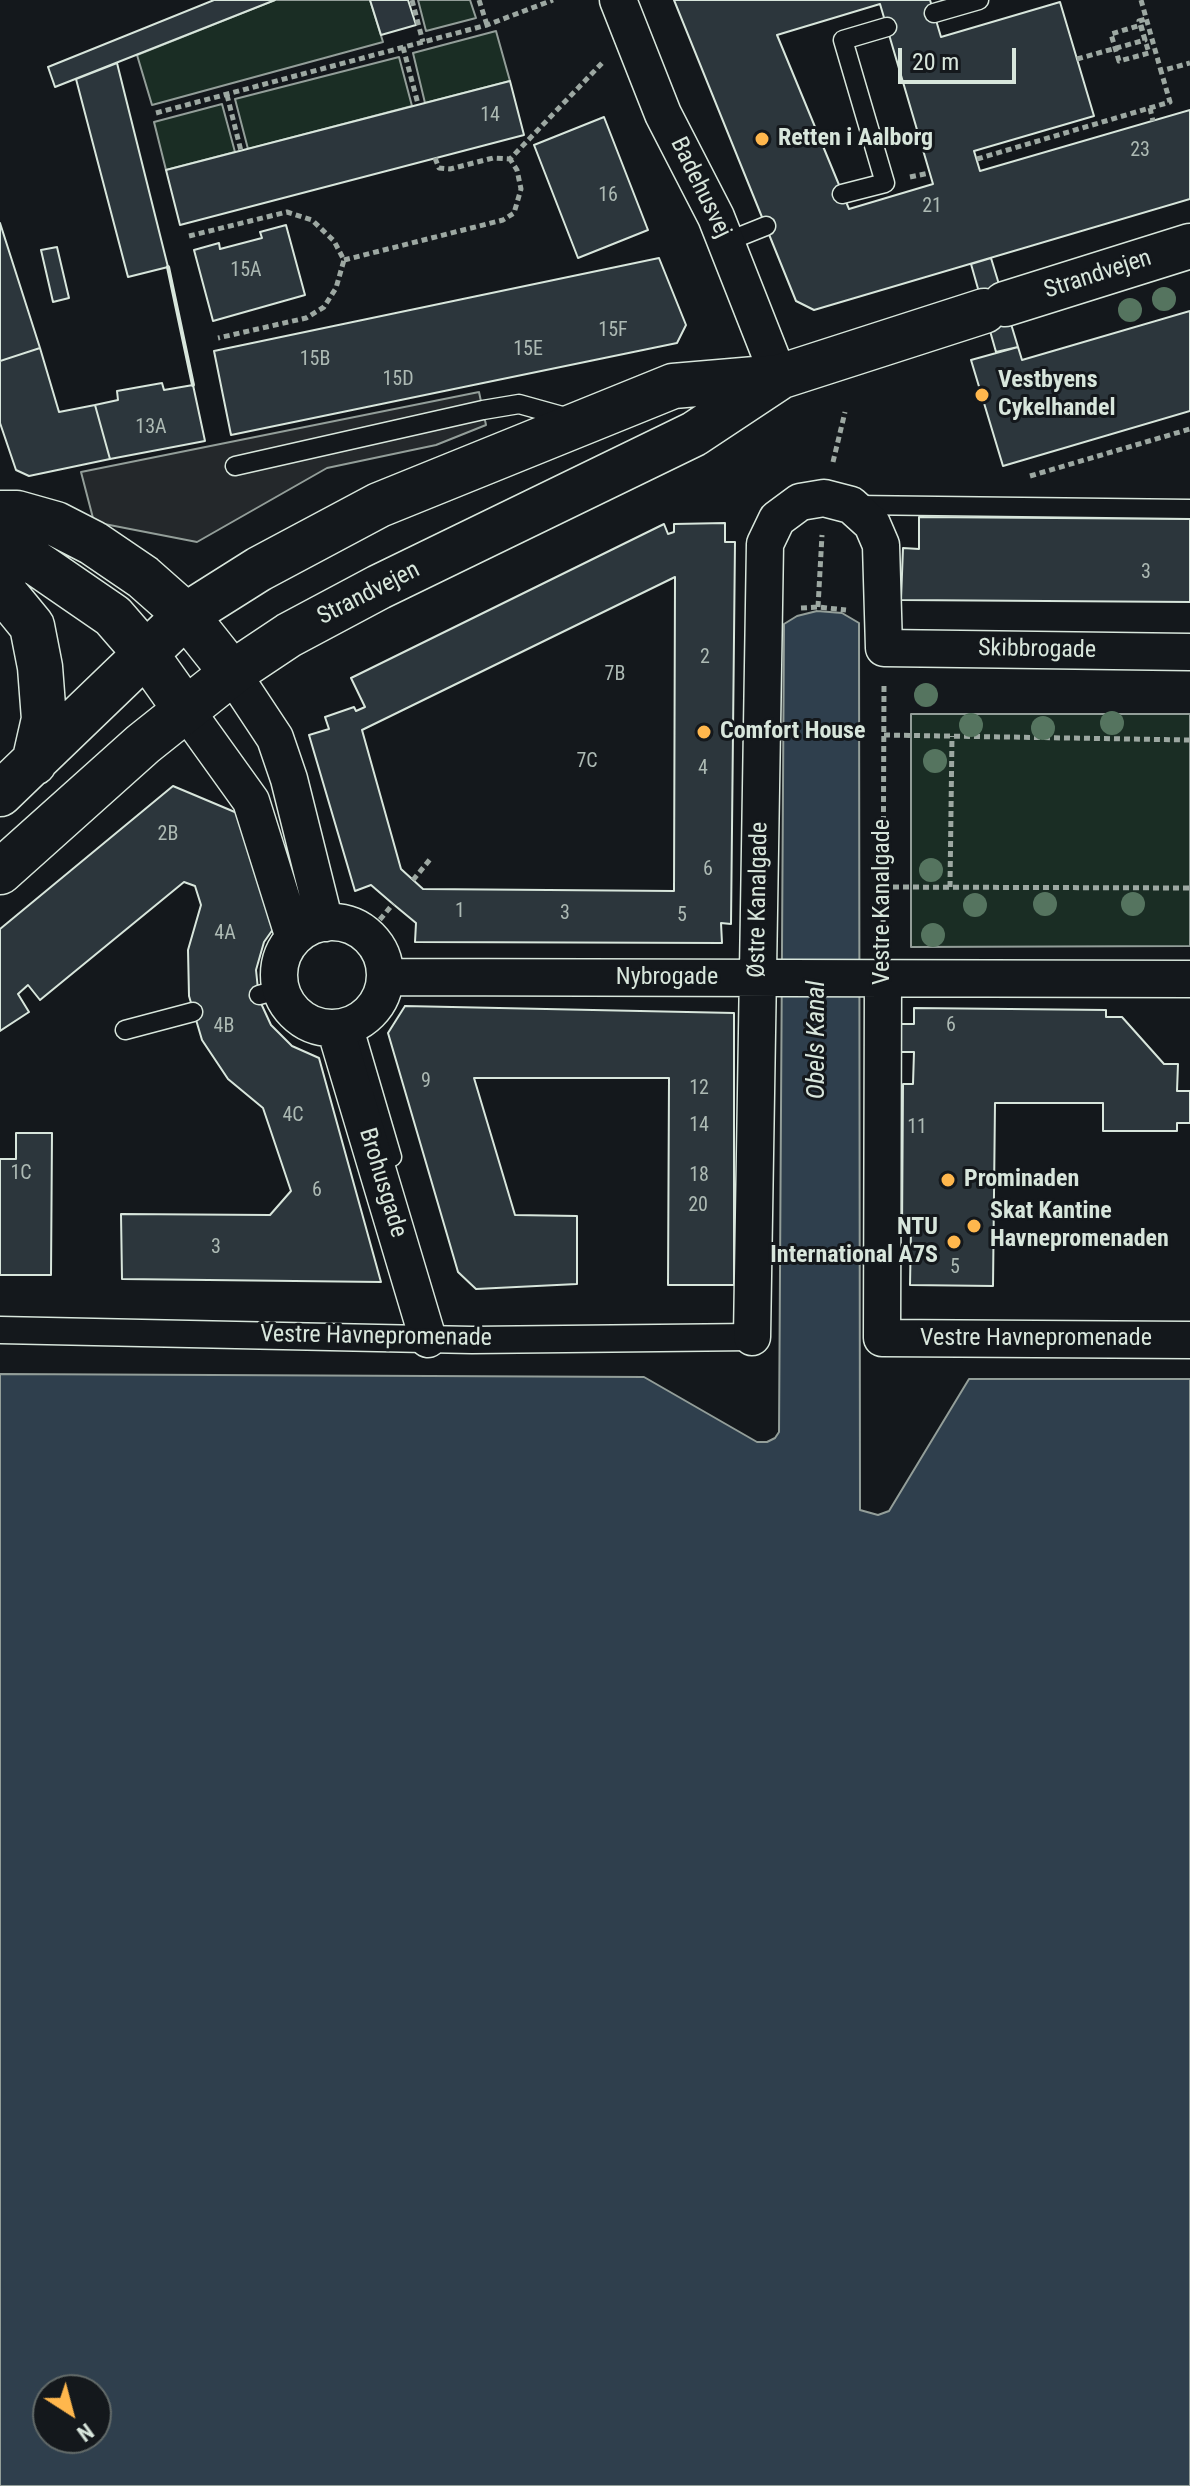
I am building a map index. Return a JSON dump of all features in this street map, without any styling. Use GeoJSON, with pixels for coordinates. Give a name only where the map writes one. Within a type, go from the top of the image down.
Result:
{"type":"FeatureCollection","features":[{"type":"Feature","properties":{"kind":"street","name":"Badehusvej"},"geometry":{"type":"LineString","coordinates":[[624,16],[663,114],[716,217],[779,377]]}},
{"type":"Feature","properties":{"kind":"street","name":"Strandvejen"},"geometry":{"type":"LineString","coordinates":[[0,794],[186,615],[259,569],[379,505],[673,386],[779,377],[1190,246]]}},
{"type":"Feature","properties":{"kind":"street","name":"Strandvejen"},"geometry":{"type":"LineString","coordinates":[[0,872],[185,709],[289,635],[379,587],[694,434],[779,377]]}},
{"type":"Feature","properties":{"kind":"street"},"geometry":{"type":"LineString","coordinates":[[838,501],[872,524],[881,545],[883,635]]}},
{"type":"Feature","properties":{"kind":"street","name":"Østre Kanalgade"},"geometry":{"type":"LineString","coordinates":[[752,1337],[763,978],[765,544],[777,519],[800,502],[838,501]]}},
{"type":"Feature","properties":{"kind":"street"},"geometry":{"type":"LineString","coordinates":[[0,513],[17,513],[56,524],[93,543],[143,577],[186,615],[232,673],[275,738],[289,779],[310,930]]}},
{"type":"Feature","properties":{"kind":"street"},"geometry":{"type":"LineString","coordinates":[[0,550],[36,563],[105,610],[146,654],[251,801],[310,930]]}},
{"type":"Feature","properties":{"kind":"street"},"geometry":{"type":"LineString","coordinates":[[0,587],[32,626],[40,667],[44,719],[34,763]]}},
{"type":"Feature","properties":{"kind":"street","name":"Skibbrogade"},"geometry":{"type":"LineString","coordinates":[[883,635],[1190,652]]}},
{"type":"Feature","properties":{"kind":"street"},"geometry":{"type":"LineString","coordinates":[[342,923],[367,935],[379,950],[385,977],[380,997],[368,1014],[344,1026],[317,1026],[301,1018],[270,992],[284,953],[310,930],[342,923]]}},
{"type":"Feature","properties":{"kind":"street","name":"Nybrogade"},"geometry":{"type":"LineString","coordinates":[[385,977],[1190,979]]}},
{"type":"Feature","properties":{"kind":"street","name":"Vestre Kanalgade"},"geometry":{"type":"LineString","coordinates":[[875,978],[882,1338]]}},
{"type":"Feature","properties":{"kind":"street","name":"Brohusgade"},"geometry":{"type":"LineString","coordinates":[[344,1026],[428,1339]]}},
{"type":"Feature","properties":{"kind":"street","name":"Vestre Havnepromenade"},"geometry":{"type":"LineString","coordinates":[[0,1330],[428,1339],[752,1337]]}},
{"type":"Feature","properties":{"kind":"street","name":"Vestre Havnepromenade"},"geometry":{"type":"LineString","coordinates":[[882,1338],[1190,1340]]}},
{"type":"Feature","properties":{"kind":"lane"},"geometry":{"type":"LineString","coordinates":[[934,13],[979,0]]}},
{"type":"Feature","properties":{"kind":"lane"},"geometry":{"type":"LineString","coordinates":[[842,194],[885,183],[843,40],[887,27]]}},
{"type":"Feature","properties":{"kind":"lane"},"geometry":{"type":"LineString","coordinates":[[726,242],[766,226]]}},
{"type":"Feature","properties":{"kind":"lane"},"geometry":{"type":"LineString","coordinates":[[235,466],[519,404],[584,422]]}},
{"type":"Feature","properties":{"kind":"lane"},"geometry":{"type":"LineString","coordinates":[[838,501],[1190,509]]}},
{"type":"Feature","properties":{"kind":"lane"},"geometry":{"type":"LineString","coordinates":[[125,1030],[193,1012]]}},
{"type":"Feature","properties":{"kind":"lane"},"geometry":{"type":"LineString","coordinates":[[344,1026],[392,1157]]}},
{"type":"Feature","properties":{"kind":"path"},"geometry":{"type":"LineString","coordinates":[[412,0],[423,42]]}},
{"type":"Feature","properties":{"kind":"path"},"geometry":{"type":"LineString","coordinates":[[479,0],[487,25]]}},
{"type":"Feature","properties":{"kind":"path"},"geometry":{"type":"LineString","coordinates":[[156,113],[487,25],[553,0]]}},
{"type":"Feature","properties":{"kind":"path"},"geometry":{"type":"LineString","coordinates":[[977,159],[1170,102],[1141,0]]}},
{"type":"Feature","properties":{"kind":"path"},"geometry":{"type":"LineString","coordinates":[[510,159],[624,16]]}},
{"type":"Feature","properties":{"kind":"path"},"geometry":{"type":"LineString","coordinates":[[1077,59],[1104,51],[1118,48],[1145,40],[1141,25],[1126,29],[1111,34],[1115,47],[1119,61],[1149,53],[1146,42],[1142,32],[1139,21],[1146,19]]}},
{"type":"Feature","properties":{"kind":"path"},"geometry":{"type":"LineString","coordinates":[[403,47],[418,104]]}},
{"type":"Feature","properties":{"kind":"path"},"geometry":{"type":"LineString","coordinates":[[1161,71],[1190,63]]}},
{"type":"Feature","properties":{"kind":"path"},"geometry":{"type":"LineString","coordinates":[[227,95],[241,151]]}},
{"type":"Feature","properties":{"kind":"path"},"geometry":{"type":"LineString","coordinates":[[1150,108],[1153,121]]}},
{"type":"Feature","properties":{"kind":"path"},"geometry":{"type":"LineString","coordinates":[[435,158],[439,168],[450,169],[493,158],[510,159]]}},
{"type":"Feature","properties":{"kind":"path"},"geometry":{"type":"LineString","coordinates":[[344,260],[503,220],[514,213],[521,189],[517,170],[510,159]]}},
{"type":"Feature","properties":{"kind":"path"},"geometry":{"type":"LineString","coordinates":[[189,236],[287,212],[312,220],[334,241],[344,260],[336,288],[324,307],[306,318],[218,338]]}},
{"type":"Feature","properties":{"kind":"path"},"geometry":{"type":"LineString","coordinates":[[818,607],[838,501],[845,412]]}},
{"type":"Feature","properties":{"kind":"path"},"geometry":{"type":"LineString","coordinates":[[1029,476],[1190,429]]}},
{"type":"Feature","properties":{"kind":"path"},"geometry":{"type":"LineString","coordinates":[[763,625],[801,608],[842,608],[883,635]]}},
{"type":"Feature","properties":{"kind":"path","name":"Vestre Kanalgade"},"geometry":{"type":"LineString","coordinates":[[875,978],[883,887],[883,635]]}},
{"type":"Feature","properties":{"kind":"path"},"geometry":{"type":"LineString","coordinates":[[884,735],[1190,740]]}},
{"type":"Feature","properties":{"kind":"path"},"geometry":{"type":"LineString","coordinates":[[950,887],[952,736]]}},
{"type":"Feature","properties":{"kind":"path"},"geometry":{"type":"LineString","coordinates":[[413,880],[432,857]]}},
{"type":"Feature","properties":{"kind":"path"},"geometry":{"type":"LineString","coordinates":[[883,887],[1190,888]]}},
{"type":"Feature","properties":{"kind":"path"},"geometry":{"type":"LineString","coordinates":[[367,935],[393,904]]}},
{"type":"Feature","properties":{"kind":"green space"},"geometry":{"type":"Polygon","coordinates":[[[275,0],[370,0],[383,42],[152,105],[137,55],[275,0]]]}},
{"type":"Feature","properties":{"kind":"green space"},"geometry":{"type":"Polygon","coordinates":[[[418,0],[470,0],[476,18],[426,31],[418,0]]]}},
{"type":"Feature","properties":{"kind":"green space"},"geometry":{"type":"Polygon","coordinates":[[[496,31],[510,81],[425,103],[413,53],[496,31]]]}},
{"type":"Feature","properties":{"kind":"green space"},"geometry":{"type":"Polygon","coordinates":[[[399,57],[412,106],[248,149],[235,99],[399,57]]]}},
{"type":"Feature","properties":{"kind":"green space"},"geometry":{"type":"Polygon","coordinates":[[[222,104],[235,152],[166,170],[154,122],[222,104]]]}},
{"type":"Feature","properties":{"kind":"green space"},"geometry":{"type":"Polygon","coordinates":[[[911,714],[1190,714],[1190,946],[911,947],[911,714]]]}},
{"type":"Feature","properties":{"kind":"shaded area"},"geometry":{"type":"Polygon","coordinates":[[[479,392],[486,425],[436,445],[327,468],[197,542],[94,522],[81,472],[479,392]]]}},
{"type":"Feature","properties":{"kind":"water","name":"Obels Kanal"},"geometry":{"type":"Polygon","coordinates":[[[817,611],[842,613],[859,623],[860,1510],[878,1515],[889,1511],[969,1379],[1190,1379],[1190,2486],[0,2486],[0,1374],[644,1377],[757,1442],[775,1438],[779,1432],[784,624],[797,616],[817,611]]]}},
{"type":"Feature","properties":{"kind":"building"},"geometry":{"type":"Polygon","coordinates":[[[214,0],[275,0],[55,87],[48,67],[214,0]]]}},
{"type":"Feature","properties":{"kind":"building"},"geometry":{"type":"Polygon","coordinates":[[[370,0],[408,0],[416,25],[381,35],[370,0]]]}},
{"type":"Feature","properties":{"kind":"building"},"geometry":{"type":"Polygon","coordinates":[[[674,0],[930,0],[941,37],[1060,2],[1094,116],[974,151],[980,171],[1190,110],[1190,199],[814,310],[796,301],[674,0]],[[880,4],[777,35],[849,209],[933,184],[880,4]]]}},
{"type":"Feature","properties":{"kind":"building"},"geometry":{"type":"Polygon","coordinates":[[[117,63],[168,267],[128,277],[76,79],[117,63]]]}},
{"type":"Feature","properties":{"kind":"building"},"geometry":{"type":"Polygon","coordinates":[[[510,81],[524,135],[180,225],[166,170],[510,81]]]}},
{"type":"Feature","properties":{"kind":"building"},"geometry":{"type":"Polygon","coordinates":[[[604,117],[648,230],[578,258],[534,145],[604,117]]]}},
{"type":"Feature","properties":{"kind":"building"},"geometry":{"type":"Polygon","coordinates":[[[0,223],[40,348],[0,361],[0,223]]]}},
{"type":"Feature","properties":{"kind":"building"},"geometry":{"type":"Polygon","coordinates":[[[286,225],[305,295],[213,321],[194,250],[219,243],[220,249],[262,238],[260,232],[286,225]]]}},
{"type":"Feature","properties":{"kind":"building"},"geometry":{"type":"Polygon","coordinates":[[[57,247],[69,298],[53,302],[41,250],[57,247]]]}},
{"type":"Feature","properties":{"kind":"building"},"geometry":{"type":"Polygon","coordinates":[[[659,258],[686,325],[677,343],[231,435],[214,351],[659,258]]]}},
{"type":"Feature","properties":{"kind":"building"},"geometry":{"type":"Polygon","coordinates":[[[991,258],[1018,347],[996,352],[971,264],[991,258]]]}},
{"type":"Feature","properties":{"kind":"building"},"geometry":{"type":"Polygon","coordinates":[[[1190,311],[1190,411],[1003,466],[971,360],[1018,347],[1022,360],[1190,311]]]}},
{"type":"Feature","properties":{"kind":"building"},"geometry":{"type":"Polygon","coordinates":[[[40,348],[59,412],[95,405],[110,459],[29,476],[16,470],[0,423],[0,361],[40,348]]]}},
{"type":"Feature","properties":{"kind":"building"},"geometry":{"type":"Polygon","coordinates":[[[162,383],[164,390],[193,385],[205,441],[110,459],[95,405],[118,400],[117,391],[162,383]]]}},
{"type":"Feature","properties":{"kind":"building"},"geometry":{"type":"Polygon","coordinates":[[[919,517],[1190,519],[1190,602],[901,600],[903,548],[919,549],[919,517]]]}},
{"type":"Feature","properties":{"kind":"building","name":"Comfort House"},"geometry":{"type":"Polygon","coordinates":[[[725,523],[725,542],[735,542],[731,924],[721,923],[722,943],[415,942],[416,923],[371,885],[355,891],[309,735],[329,729],[325,717],[354,707],[356,711],[365,707],[351,678],[664,524],[668,534],[674,532],[674,524],[725,523]],[[675,577],[362,730],[401,869],[423,889],[674,891],[675,577]]]}},
{"type":"Feature","properties":{"kind":"building"},"geometry":{"type":"Polygon","coordinates":[[[173,786],[249,818],[281,918],[264,942],[256,970],[259,999],[271,1025],[292,1046],[319,1058],[381,1282],[122,1279],[121,1214],[270,1215],[291,1191],[263,1108],[228,1079],[202,1040],[189,996],[188,950],[201,905],[195,886],[184,882],[40,1000],[28,985],[18,994],[29,1012],[0,1031],[0,929],[173,786]]]}},
{"type":"Feature","properties":{"kind":"building"},"geometry":{"type":"Polygon","coordinates":[[[405,1006],[734,1013],[734,1285],[668,1285],[669,1078],[474,1078],[515,1215],[577,1216],[577,1284],[476,1289],[458,1272],[388,1033],[405,1006]]]}},
{"type":"Feature","properties":{"kind":"building","name":"Prominaden"},"geometry":{"type":"Polygon","coordinates":[[[914,1008],[1106,1010],[1106,1017],[1122,1017],[1164,1064],[1178,1064],[1177,1091],[1190,1091],[1190,1123],[1177,1123],[1177,1131],[1103,1131],[1103,1103],[995,1103],[993,1286],[910,1285],[911,1229],[902,1229],[903,1084],[913,1084],[914,1052],[898,1052],[898,1024],[914,1024],[914,1008]]]}},
{"type":"Feature","properties":{"kind":"building"},"geometry":{"type":"Polygon","coordinates":[[[16,1133],[52,1133],[51,1275],[0,1275],[0,1159],[16,1159],[16,1133]]]}},
{"type":"Feature","properties":{"kind":"wall"},"geometry":{"type":"LineString","coordinates":[[168,267],[193,385]]}},
{"type":"Feature","properties":{"kind":"place","name":"Retten i Aalborg"},"geometry":{"type":"Point","coordinates":[762,139]}},
{"type":"Feature","properties":{"kind":"place","name":"Vestbyens Cykelhandel"},"geometry":{"type":"Point","coordinates":[982,395]}},
{"type":"Feature","properties":{"kind":"place","name":"Comfort House"},"geometry":{"type":"Point","coordinates":[704,732]}},
{"type":"Feature","properties":{"kind":"place","name":"Prominaden"},"geometry":{"type":"Point","coordinates":[948,1180]}},
{"type":"Feature","properties":{"kind":"place","name":"Skat Kantine Havnepromenaden"},"geometry":{"type":"Point","coordinates":[974,1226]}},
{"type":"Feature","properties":{"kind":"place","name":"NTU International A7S"},"geometry":{"type":"Point","coordinates":[954,1242]}}]}
